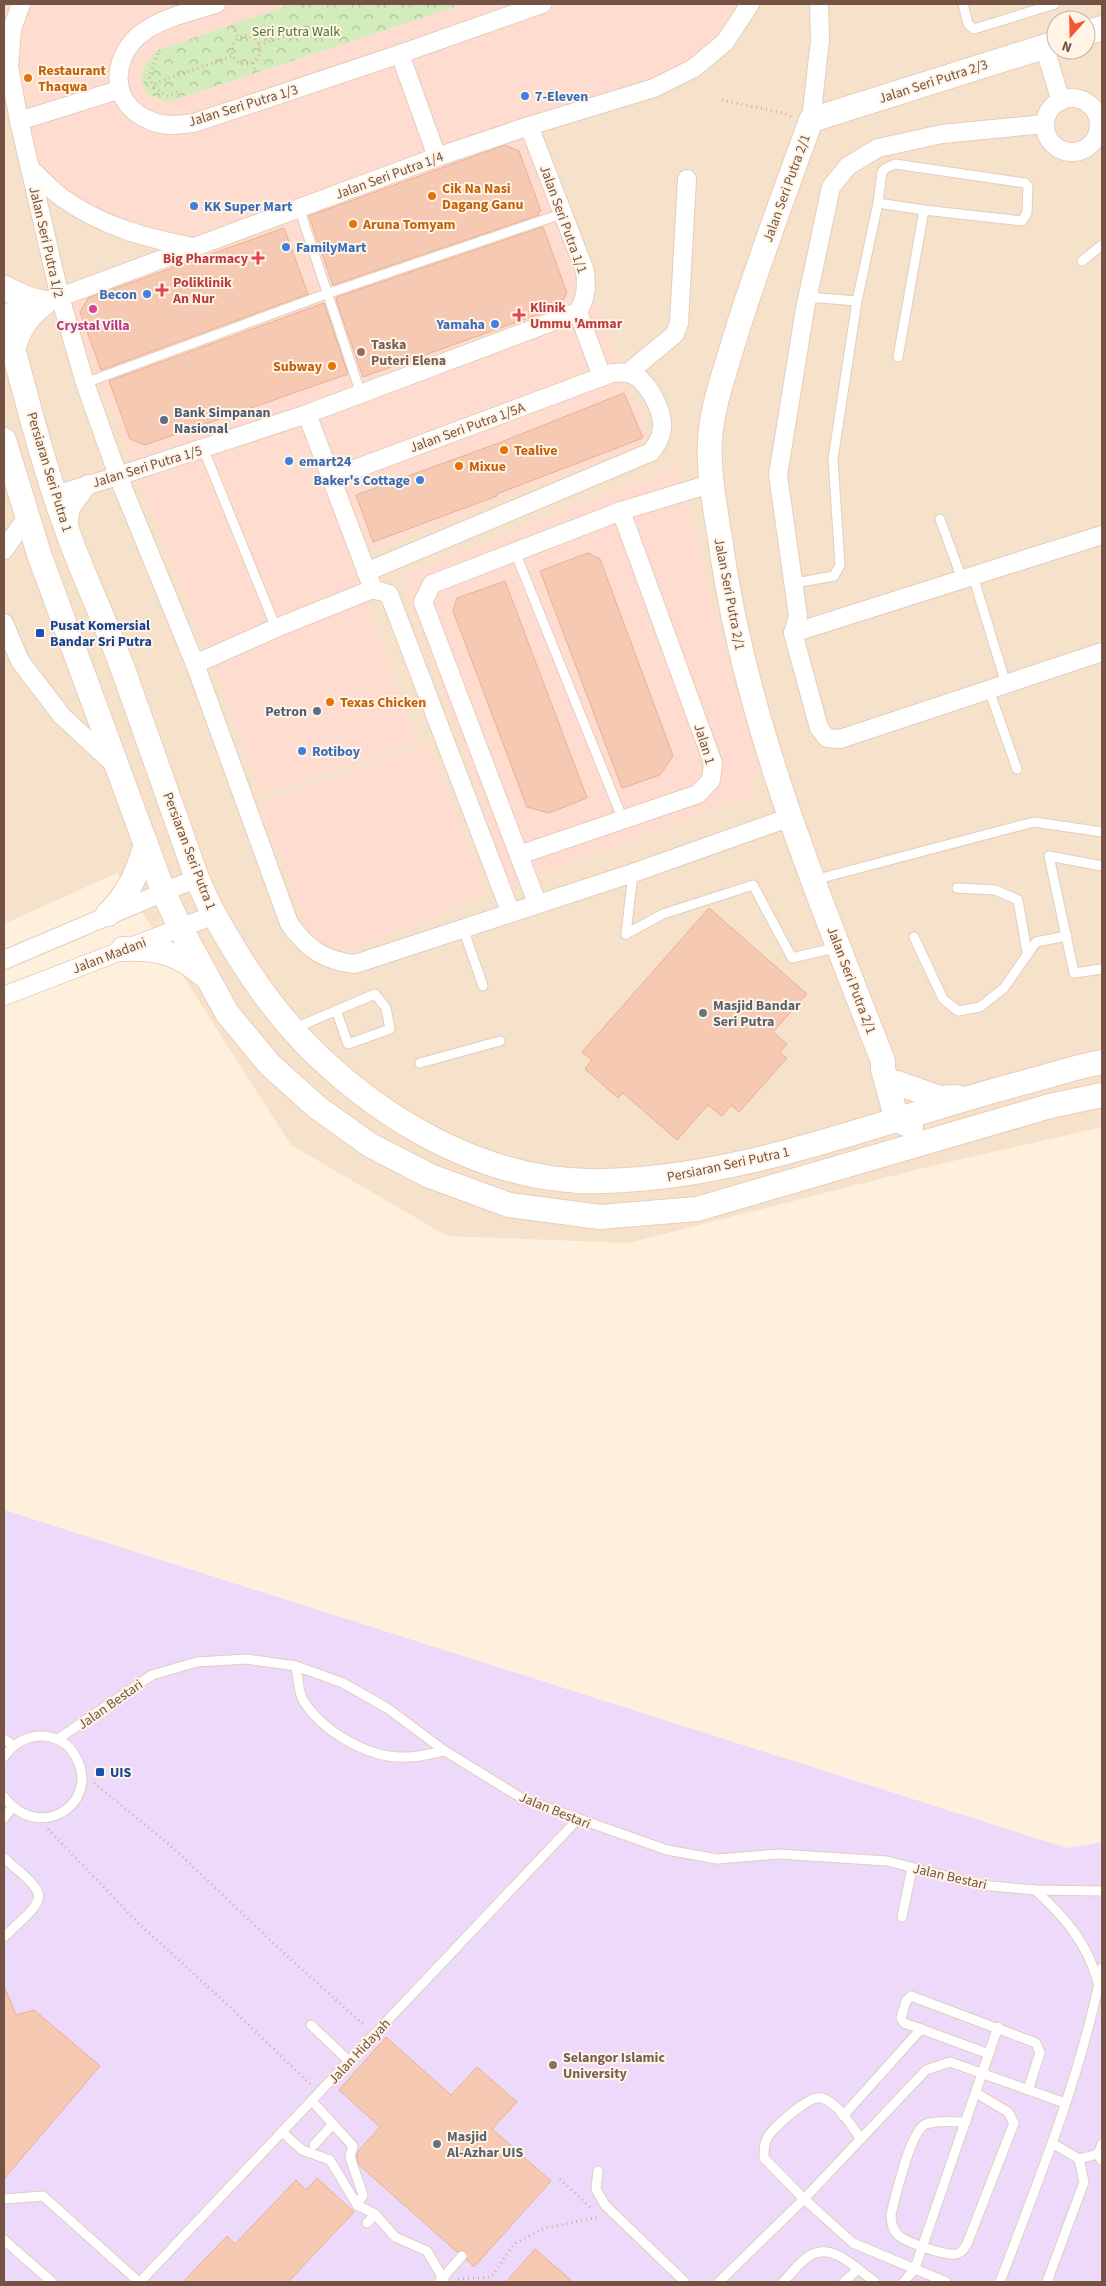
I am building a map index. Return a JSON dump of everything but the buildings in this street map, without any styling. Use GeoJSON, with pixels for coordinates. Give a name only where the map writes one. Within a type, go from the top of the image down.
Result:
{"type":"FeatureCollection","features":[{"type":"Feature","properties":{"kind":"street","name":"Jalan Seri Putra 1/2"},"geometry":{"type":"LineString","coordinates":[[21,4],[12,29],[9,67],[30,168],[52,300],[85,383],[118,476],[195,664],[289,924],[300,940],[316,954],[336,962],[355,964],[510,911],[633,873],[791,817]]}},
{"type":"Feature","properties":{"kind":"street"},"geometry":{"type":"LineString","coordinates":[[19,121],[118,90],[118,70],[126,51],[138,36],[155,24],[216,4]]}},
{"type":"Feature","properties":{"kind":"street","name":"Jalan Seri Putra 1/3"},"geometry":{"type":"LineString","coordinates":[[118,90],[129,106],[148,120],[171,126],[194,123],[542,4]]}},
{"type":"Feature","properties":{"kind":"street","name":"Jalan Seri Putra 1/4"},"geometry":{"type":"LineString","coordinates":[[4,315],[52,300],[437,157],[529,126],[654,88],[694,68],[725,42],[750,4]]}},
{"type":"Feature","properties":{"kind":"street"},"geometry":{"type":"LineString","coordinates":[[810,123],[820,40],[819,4]]}},
{"type":"Feature","properties":{"kind":"street","name":"Jalan Seri Putra 2/3"},"geometry":{"type":"LineString","coordinates":[[810,123],[1046,45]]}},
{"type":"Feature","properties":{"kind":"street"},"geometry":{"type":"LineString","coordinates":[[400,54],[437,157]]}},
{"type":"Feature","properties":{"kind":"street"},"geometry":{"type":"LineString","coordinates":[[1053,60],[1061,101]]}},
{"type":"Feature","properties":{"kind":"street"},"geometry":{"type":"LineString","coordinates":[[1076,98],[1099,107],[1100,128],[1098,137],[1092,144],[1076,152],[1066,152],[1051,142],[1045,124],[1049,110],[1061,101],[1076,98]]}},
{"type":"Feature","properties":{"kind":"street","name":"Jalan Seri Putra 2/1"},"geometry":{"type":"LineString","coordinates":[[810,123],[752,281],[714,409],[709,441],[726,588],[739,645],[791,817],[838,947],[883,1061],[888,1065],[904,1120]]}},
{"type":"Feature","properties":{"kind":"street"},"geometry":{"type":"LineString","coordinates":[[1045,124],[942,134],[878,148],[848,166],[831,187],[807,297],[778,475],[795,583],[798,616],[793,633],[820,728],[827,738],[840,739],[1102,652]]}},
{"type":"Feature","properties":{"kind":"street","name":"Jalan Seri Putra 1/1"},"geometry":{"type":"LineString","coordinates":[[529,126],[585,271],[586,299],[578,312]]}},
{"type":"Feature","properties":{"kind":"street"},"geometry":{"type":"LineString","coordinates":[[30,168],[63,199],[104,223],[146,238],[194,247]]}},
{"type":"Feature","properties":{"kind":"street"},"geometry":{"type":"LineString","coordinates":[[366,572],[651,452],[660,440],[663,426],[652,392],[642,380],[628,373],[675,334],[679,324],[687,179]]}},
{"type":"Feature","properties":{"kind":"street"},"geometry":{"type":"LineString","coordinates":[[4,288],[28,299],[52,300]]}},
{"type":"Feature","properties":{"kind":"street"},"geometry":{"type":"LineString","coordinates":[[13,348],[24,323],[52,300]]}},
{"type":"Feature","properties":{"kind":"street"},"geometry":{"type":"LineString","coordinates":[[578,312],[602,376]]}},
{"type":"Feature","properties":{"kind":"street","name":"Jalan Seri Putra 1/5"},"geometry":{"type":"LineString","coordinates":[[55,495],[307,414],[578,312]]}},
{"type":"Feature","properties":{"kind":"street","name":"Persiaran Seri Putra 1"},"geometry":{"type":"LineString","coordinates":[[4,315],[67,531],[123,670],[197,878],[214,915],[260,988],[293,1029],[318,1056],[368,1098],[415,1129],[468,1156],[530,1175],[600,1182],[672,1177],[750,1162],[904,1120],[973,1096],[1102,1062]]}},
{"type":"Feature","properties":{"kind":"street","name":"Jalan Seri Putra 1/5A"},"geometry":{"type":"LineString","coordinates":[[331,478],[602,376],[612,373],[628,373]]}},
{"type":"Feature","properties":{"kind":"street"},"geometry":{"type":"LineString","coordinates":[[307,414],[373,589]]}},
{"type":"Feature","properties":{"kind":"street","name":"Persiaran Seri Putra 1"},"geometry":{"type":"LineString","coordinates":[[4,440],[38,554],[163,890],[180,927],[227,1013],[270,1065],[318,1108],[370,1145],[430,1176],[509,1205],[600,1217],[697,1209],[1050,1106],[1102,1095]]}},
{"type":"Feature","properties":{"kind":"street"},"geometry":{"type":"LineString","coordinates":[[536,903],[423,602],[432,584],[621,511],[713,483]]}},
{"type":"Feature","properties":{"kind":"street"},"geometry":{"type":"LineString","coordinates":[[67,531],[71,508],[88,484]]}},
{"type":"Feature","properties":{"kind":"street"},"geometry":{"type":"LineString","coordinates":[[38,554],[42,525],[55,495]]}},
{"type":"Feature","properties":{"kind":"street","name":"Jalan 1"},"geometry":{"type":"LineString","coordinates":[[518,855],[698,794],[711,780],[714,763],[621,511]]}},
{"type":"Feature","properties":{"kind":"street"},"geometry":{"type":"LineString","coordinates":[[4,550],[27,517]]}},
{"type":"Feature","properties":{"kind":"street"},"geometry":{"type":"LineString","coordinates":[[793,633],[1102,535]]}},
{"type":"Feature","properties":{"kind":"street"},"geometry":{"type":"LineString","coordinates":[[195,664],[276,628],[373,589],[389,594],[510,911]]}},
{"type":"Feature","properties":{"kind":"street"},"geometry":{"type":"LineString","coordinates":[[4,622],[20,661],[62,716],[117,767]]}},
{"type":"Feature","properties":{"kind":"street"},"geometry":{"type":"LineString","coordinates":[[108,914],[123,900],[133,884],[146,844]]}},
{"type":"Feature","properties":{"kind":"street"},"geometry":{"type":"LineString","coordinates":[[4,960],[163,890],[197,878]]}},
{"type":"Feature","properties":{"kind":"street","name":"Jalan Madani"},"geometry":{"type":"LineString","coordinates":[[4,996],[214,915]]}},
{"type":"Feature","properties":{"kind":"street"},"geometry":{"type":"LineString","coordinates":[[123,949],[147,948],[163,951],[194,966],[207,977]]}},
{"type":"Feature","properties":{"kind":"street"},"geometry":{"type":"LineString","coordinates":[[832,1140],[876,1108],[892,1084],[940,1098],[973,1096]]}},
{"type":"Feature","properties":{"kind":"street"},"geometry":{"type":"LineString","coordinates":[[814,1174],[833,1160],[888,1144],[898,1137],[904,1120],[932,1127],[1015,1107],[1050,1106]]}},
{"type":"Feature","properties":{"kind":"lane"},"geometry":{"type":"LineString","coordinates":[[963,4],[968,24],[974,28],[1055,4]]}},
{"type":"Feature","properties":{"kind":"lane"},"geometry":{"type":"LineString","coordinates":[[795,583],[834,576],[840,565],[833,459],[857,301],[878,202],[882,172],[895,164],[1025,183],[1030,190],[1027,213],[1022,221],[924,210],[878,202]]}},
{"type":"Feature","properties":{"kind":"lane"},"geometry":{"type":"LineString","coordinates":[[299,208],[329,293],[361,394]]}},
{"type":"Feature","properties":{"kind":"lane"},"geometry":{"type":"LineString","coordinates":[[898,357],[924,210]]}},
{"type":"Feature","properties":{"kind":"lane"},"geometry":{"type":"LineString","coordinates":[[85,383],[329,293],[564,213]]}},
{"type":"Feature","properties":{"kind":"lane"},"geometry":{"type":"LineString","coordinates":[[1082,261],[1102,244]]}},
{"type":"Feature","properties":{"kind":"lane"},"geometry":{"type":"LineString","coordinates":[[807,297],[857,301]]}},
{"type":"Feature","properties":{"kind":"lane"},"geometry":{"type":"LineString","coordinates":[[203,448],[276,628]]}},
{"type":"Feature","properties":{"kind":"lane"},"geometry":{"type":"LineString","coordinates":[[940,520],[967,577],[1006,684]]}},
{"type":"Feature","properties":{"kind":"lane"},"geometry":{"type":"LineString","coordinates":[[515,552],[623,820]]}},
{"type":"Feature","properties":{"kind":"lane"},"geometry":{"type":"LineString","coordinates":[[989,690],[1017,770]]}},
{"type":"Feature","properties":{"kind":"lane"},"geometry":{"type":"LineString","coordinates":[[814,880],[1034,822],[1102,832]]}},
{"type":"Feature","properties":{"kind":"lane"},"geometry":{"type":"LineString","coordinates":[[1102,866],[1049,856],[1074,973],[1102,969]]}},
{"type":"Feature","properties":{"kind":"lane"},"geometry":{"type":"LineString","coordinates":[[633,873],[626,934],[663,914],[753,885],[792,958],[838,947]]}},
{"type":"Feature","properties":{"kind":"lane"},"geometry":{"type":"LineString","coordinates":[[957,888],[995,890],[1018,900],[1027,952]]}},
{"type":"Feature","properties":{"kind":"lane"},"geometry":{"type":"LineString","coordinates":[[463,928],[483,986]]}},
{"type":"Feature","properties":{"kind":"lane"},"geometry":{"type":"LineString","coordinates":[[914,937],[943,999],[958,1011],[980,1006],[1004,988],[1027,952],[1036,942],[1066,936]]}},
{"type":"Feature","properties":{"kind":"lane"},"geometry":{"type":"LineString","coordinates":[[293,1029],[336,1010],[375,994],[386,1008],[390,1028],[348,1044],[336,1010]]}},
{"type":"Feature","properties":{"kind":"lane"},"geometry":{"type":"LineString","coordinates":[[420,1063],[500,1041]]}},
{"type":"Feature","properties":{"kind":"lane","name":"Jalan Bestari"},"geometry":{"type":"LineString","coordinates":[[58,1740],[152,1675],[197,1662],[246,1659],[296,1666],[342,1682],[387,1708],[446,1751],[523,1799],[666,1850],[717,1859],[778,1854],[887,1861],[981,1885],[1035,1890],[1102,1891]]}},
{"type":"Feature","properties":{"kind":"lane"},"geometry":{"type":"LineString","coordinates":[[296,1666],[302,1699],[320,1720],[351,1742],[381,1754],[407,1757],[446,1751]]}},
{"type":"Feature","properties":{"kind":"lane"},"geometry":{"type":"LineString","coordinates":[[4,1758],[13,1745],[35,1736],[46,1736],[58,1740],[70,1748],[78,1759],[82,1773],[81,1787],[76,1800],[66,1811],[53,1817],[39,1819],[24,1816],[12,1808],[4,1797]]}},
{"type":"Feature","properties":{"kind":"lane"},"geometry":{"type":"LineString","coordinates":[[4,1739],[13,1745]]}},
{"type":"Feature","properties":{"kind":"lane"},"geometry":{"type":"LineString","coordinates":[[4,1818],[12,1808]]}},
{"type":"Feature","properties":{"kind":"lane","name":"Jalan Hidayah"},"geometry":{"type":"LineString","coordinates":[[140,2282],[578,1819]]}},
{"type":"Feature","properties":{"kind":"lane"},"geometry":{"type":"LineString","coordinates":[[4,1858],[35,1885],[39,1891],[39,1899],[34,1908],[4,1937]]}},
{"type":"Feature","properties":{"kind":"lane"},"geometry":{"type":"LineString","coordinates":[[902,1917],[912,1868]]}},
{"type":"Feature","properties":{"kind":"lane"},"geometry":{"type":"LineString","coordinates":[[1035,1890],[1062,1915],[1081,1941],[1092,1962],[1099,1984]]}},
{"type":"Feature","properties":{"kind":"lane"},"geometry":{"type":"LineString","coordinates":[[1000,2282],[1052,2143],[1090,2027],[1102,1968]]}},
{"type":"Feature","properties":{"kind":"lane"},"geometry":{"type":"LineString","coordinates":[[989,2054],[904,2023],[901,2018],[906,2001],[911,1996],[998,2027],[1036,2043],[1040,2053],[1028,2090]]}},
{"type":"Feature","properties":{"kind":"lane"},"geometry":{"type":"LineString","coordinates":[[311,2025],[350,2061]]}},
{"type":"Feature","properties":{"kind":"lane"},"geometry":{"type":"LineString","coordinates":[[904,2282],[915,2268],[998,2027]]}},
{"type":"Feature","properties":{"kind":"lane"},"geometry":{"type":"LineString","coordinates":[[843,2116],[921,2029]]}},
{"type":"Feature","properties":{"kind":"lane"},"geometry":{"type":"LineString","coordinates":[[719,2282],[804,2199],[926,2070],[950,2062],[1065,2103]]}},
{"type":"Feature","properties":{"kind":"lane"},"geometry":{"type":"LineString","coordinates":[[966,2122],[927,2124],[920,2128],[913,2140],[891,2214],[892,2226],[898,2236],[952,2255],[960,2253],[967,2244],[1014,2123],[1008,2112],[976,2093]]}},
{"type":"Feature","properties":{"kind":"lane"},"geometry":{"type":"LineString","coordinates":[[861,2139],[830,2102],[819,2097],[808,2099],[769,2136],[764,2146],[764,2158],[804,2199],[853,2243],[946,2282]]}},
{"type":"Feature","properties":{"kind":"lane"},"geometry":{"type":"LineString","coordinates":[[312,2101],[353,2146],[350,2157],[363,2195],[358,2205]]}},
{"type":"Feature","properties":{"kind":"lane"},"geometry":{"type":"LineString","coordinates":[[314,2145],[333,2124]]}},
{"type":"Feature","properties":{"kind":"lane"},"geometry":{"type":"LineString","coordinates":[[282,2132],[302,2150],[330,2160],[358,2205],[375,2214],[395,2237],[427,2251],[442,2281],[462,2256]]}},
{"type":"Feature","properties":{"kind":"lane"},"geometry":{"type":"LineString","coordinates":[[1052,2143],[1079,2159],[1100,2157],[1102,2144]]}},
{"type":"Feature","properties":{"kind":"lane"},"geometry":{"type":"LineString","coordinates":[[1047,2282],[1084,2182],[1079,2159]]}},
{"type":"Feature","properties":{"kind":"lane"},"geometry":{"type":"LineString","coordinates":[[598,2171],[596,2189],[605,2205],[685,2282]]}},
{"type":"Feature","properties":{"kind":"lane"},"geometry":{"type":"LineString","coordinates":[[4,2199],[43,2196],[140,2282]]}},
{"type":"Feature","properties":{"kind":"lane"},"geometry":{"type":"LineString","coordinates":[[367,2223],[375,2214]]}},
{"type":"Feature","properties":{"kind":"lane"},"geometry":{"type":"LineString","coordinates":[[4,2240],[52,2282]]}},
{"type":"Feature","properties":{"kind":"lane"},"geometry":{"type":"LineString","coordinates":[[783,2282],[810,2255],[822,2251],[834,2253],[875,2282]]}},
{"type":"Feature","properties":{"kind":"lane"},"geometry":{"type":"LineString","coordinates":[[844,2282],[857,2270]]}},
{"type":"Feature","properties":{"kind":"path"},"geometry":{"type":"LineString","coordinates":[[233,26],[238,38]]}},
{"type":"Feature","properties":{"kind":"path"},"geometry":{"type":"LineString","coordinates":[[259,45],[306,29]]}},
{"type":"Feature","properties":{"kind":"path"},"geometry":{"type":"LineString","coordinates":[[246,36],[254,39],[259,45],[260,55],[253,63],[241,64],[232,56],[232,46],[238,38],[246,36]]}},
{"type":"Feature","properties":{"kind":"path"},"geometry":{"type":"LineString","coordinates":[[159,51],[149,77],[154,88],[168,96],[177,92]]}},
{"type":"Feature","properties":{"kind":"path"},"geometry":{"type":"LineString","coordinates":[[154,88],[156,83],[232,56]]}},
{"type":"Feature","properties":{"kind":"path"},"geometry":{"type":"LineString","coordinates":[[253,63],[255,70]]}},
{"type":"Feature","properties":{"kind":"path"},"geometry":{"type":"LineString","coordinates":[[722,100],[783,113],[810,123]]}},
{"type":"Feature","properties":{"kind":"path"},"geometry":{"type":"LineString","coordinates":[[82,1773],[171,1846],[287,1956],[375,2034]]}},
{"type":"Feature","properties":{"kind":"path"},"geometry":{"type":"LineString","coordinates":[[39,1819],[137,1922],[320,2093]]}},
{"type":"Feature","properties":{"kind":"path"},"geometry":{"type":"LineString","coordinates":[[442,2281],[491,2278],[514,2244],[545,2228],[600,2217]]}},
{"type":"Feature","properties":{"kind":"shaded area"},"geometry":{"type":"Polygon","coordinates":[[[4,4],[1102,4],[1102,1127],[923,1168],[628,1243],[447,1236],[291,1145],[117,873],[4,924],[4,4]]]}},
{"type":"Feature","properties":{"kind":"shaded area"},"geometry":{"type":"Polygon","coordinates":[[[29,4],[742,4],[718,36],[689,61],[654,78],[521,121],[651,442],[349,558],[417,740],[264,794],[68,302],[200,253],[106,215],[64,191],[37,162],[14,67],[20,35],[29,4]]]}},
{"type":"Feature","properties":{"kind":"shaded area"},"geometry":{"type":"Polygon","coordinates":[[[677,467],[757,769],[748,797],[510,884],[402,575],[677,467]]]}},
{"type":"Feature","properties":{"kind":"shaded area"},"geometry":{"type":"Polygon","coordinates":[[[428,743],[487,894],[355,949],[333,947],[310,934],[260,804],[428,743]]]}},
{"type":"Feature","properties":{"kind":"shaded area","name":"Selangor Islamic University"},"geometry":{"type":"Polygon","coordinates":[[[4,1510],[1067,1848],[1102,1842],[1102,2282],[4,2282],[4,1510]]]}},
{"type":"Feature","properties":{"kind":"green space","name":"Seri Putra Walk"},"geometry":{"type":"Polygon","coordinates":[[[292,4],[463,4],[168,102],[146,93],[141,74],[155,51],[292,4]]]}},
{"type":"Feature","properties":{"kind":"place","name":"Restaurant Thaqwa"},"geometry":{"type":"Point","coordinates":[28,78]}},
{"type":"Feature","properties":{"kind":"place","name":"7-Eleven"},"geometry":{"type":"Point","coordinates":[525,96]}},
{"type":"Feature","properties":{"kind":"place","name":"Cik Na Nasi Dagang Ganu"},"geometry":{"type":"Point","coordinates":[432,196]}},
{"type":"Feature","properties":{"kind":"place","name":"KK Super Mart"},"geometry":{"type":"Point","coordinates":[194,206]}},
{"type":"Feature","properties":{"kind":"place","name":"Aruna Tomyam"},"geometry":{"type":"Point","coordinates":[353,224]}},
{"type":"Feature","properties":{"kind":"place","name":"FamilyMart"},"geometry":{"type":"Point","coordinates":[286,247]}},
{"type":"Feature","properties":{"kind":"place","name":"Big Pharmacy"},"geometry":{"type":"Point","coordinates":[258,258]}},
{"type":"Feature","properties":{"kind":"place","name":"Poliklinik An Nur"},"geometry":{"type":"Point","coordinates":[162,290]}},
{"type":"Feature","properties":{"kind":"place","name":"Becon"},"geometry":{"type":"Point","coordinates":[147,294]}},
{"type":"Feature","properties":{"kind":"place","name":"Crystal Villa"},"geometry":{"type":"Point","coordinates":[93,309]}},
{"type":"Feature","properties":{"kind":"place","name":"Klinik Ummu 'Ammar"},"geometry":{"type":"Point","coordinates":[519,315]}},
{"type":"Feature","properties":{"kind":"place","name":"Yamaha"},"geometry":{"type":"Point","coordinates":[495,324]}},
{"type":"Feature","properties":{"kind":"place","name":"Taska Puteri Elena"},"geometry":{"type":"Point","coordinates":[361,352]}},
{"type":"Feature","properties":{"kind":"place","name":"Subway"},"geometry":{"type":"Point","coordinates":[332,366]}},
{"type":"Feature","properties":{"kind":"place","name":"Bank Simpanan Nasional"},"geometry":{"type":"Point","coordinates":[164,420]}},
{"type":"Feature","properties":{"kind":"place","name":"Tealive"},"geometry":{"type":"Point","coordinates":[504,450]}},
{"type":"Feature","properties":{"kind":"place","name":"emart24"},"geometry":{"type":"Point","coordinates":[289,461]}},
{"type":"Feature","properties":{"kind":"place","name":"Mixue"},"geometry":{"type":"Point","coordinates":[459,466]}},
{"type":"Feature","properties":{"kind":"place","name":"Baker's Cottage"},"geometry":{"type":"Point","coordinates":[420,480]}},
{"type":"Feature","properties":{"kind":"place","name":"Pusat Komersial Bandar Sri Putra"},"geometry":{"type":"Point","coordinates":[40,633]}},
{"type":"Feature","properties":{"kind":"place","name":"Texas Chicken"},"geometry":{"type":"Point","coordinates":[330,702]}},
{"type":"Feature","properties":{"kind":"place","name":"Petron"},"geometry":{"type":"Point","coordinates":[317,711]}},
{"type":"Feature","properties":{"kind":"place","name":"Rotiboy"},"geometry":{"type":"Point","coordinates":[302,751]}},
{"type":"Feature","properties":{"kind":"place","name":"Masjid Bandar Seri Putra"},"geometry":{"type":"Point","coordinates":[703,1013]}},
{"type":"Feature","properties":{"kind":"place","name":"UIS"},"geometry":{"type":"Point","coordinates":[100,1772]}},
{"type":"Feature","properties":{"kind":"place","name":"Selangor Islamic University"},"geometry":{"type":"Point","coordinates":[553,2065]}},
{"type":"Feature","properties":{"kind":"place","name":"Masjid Al-Azhar UIS"},"geometry":{"type":"Point","coordinates":[437,2144]}}]}
